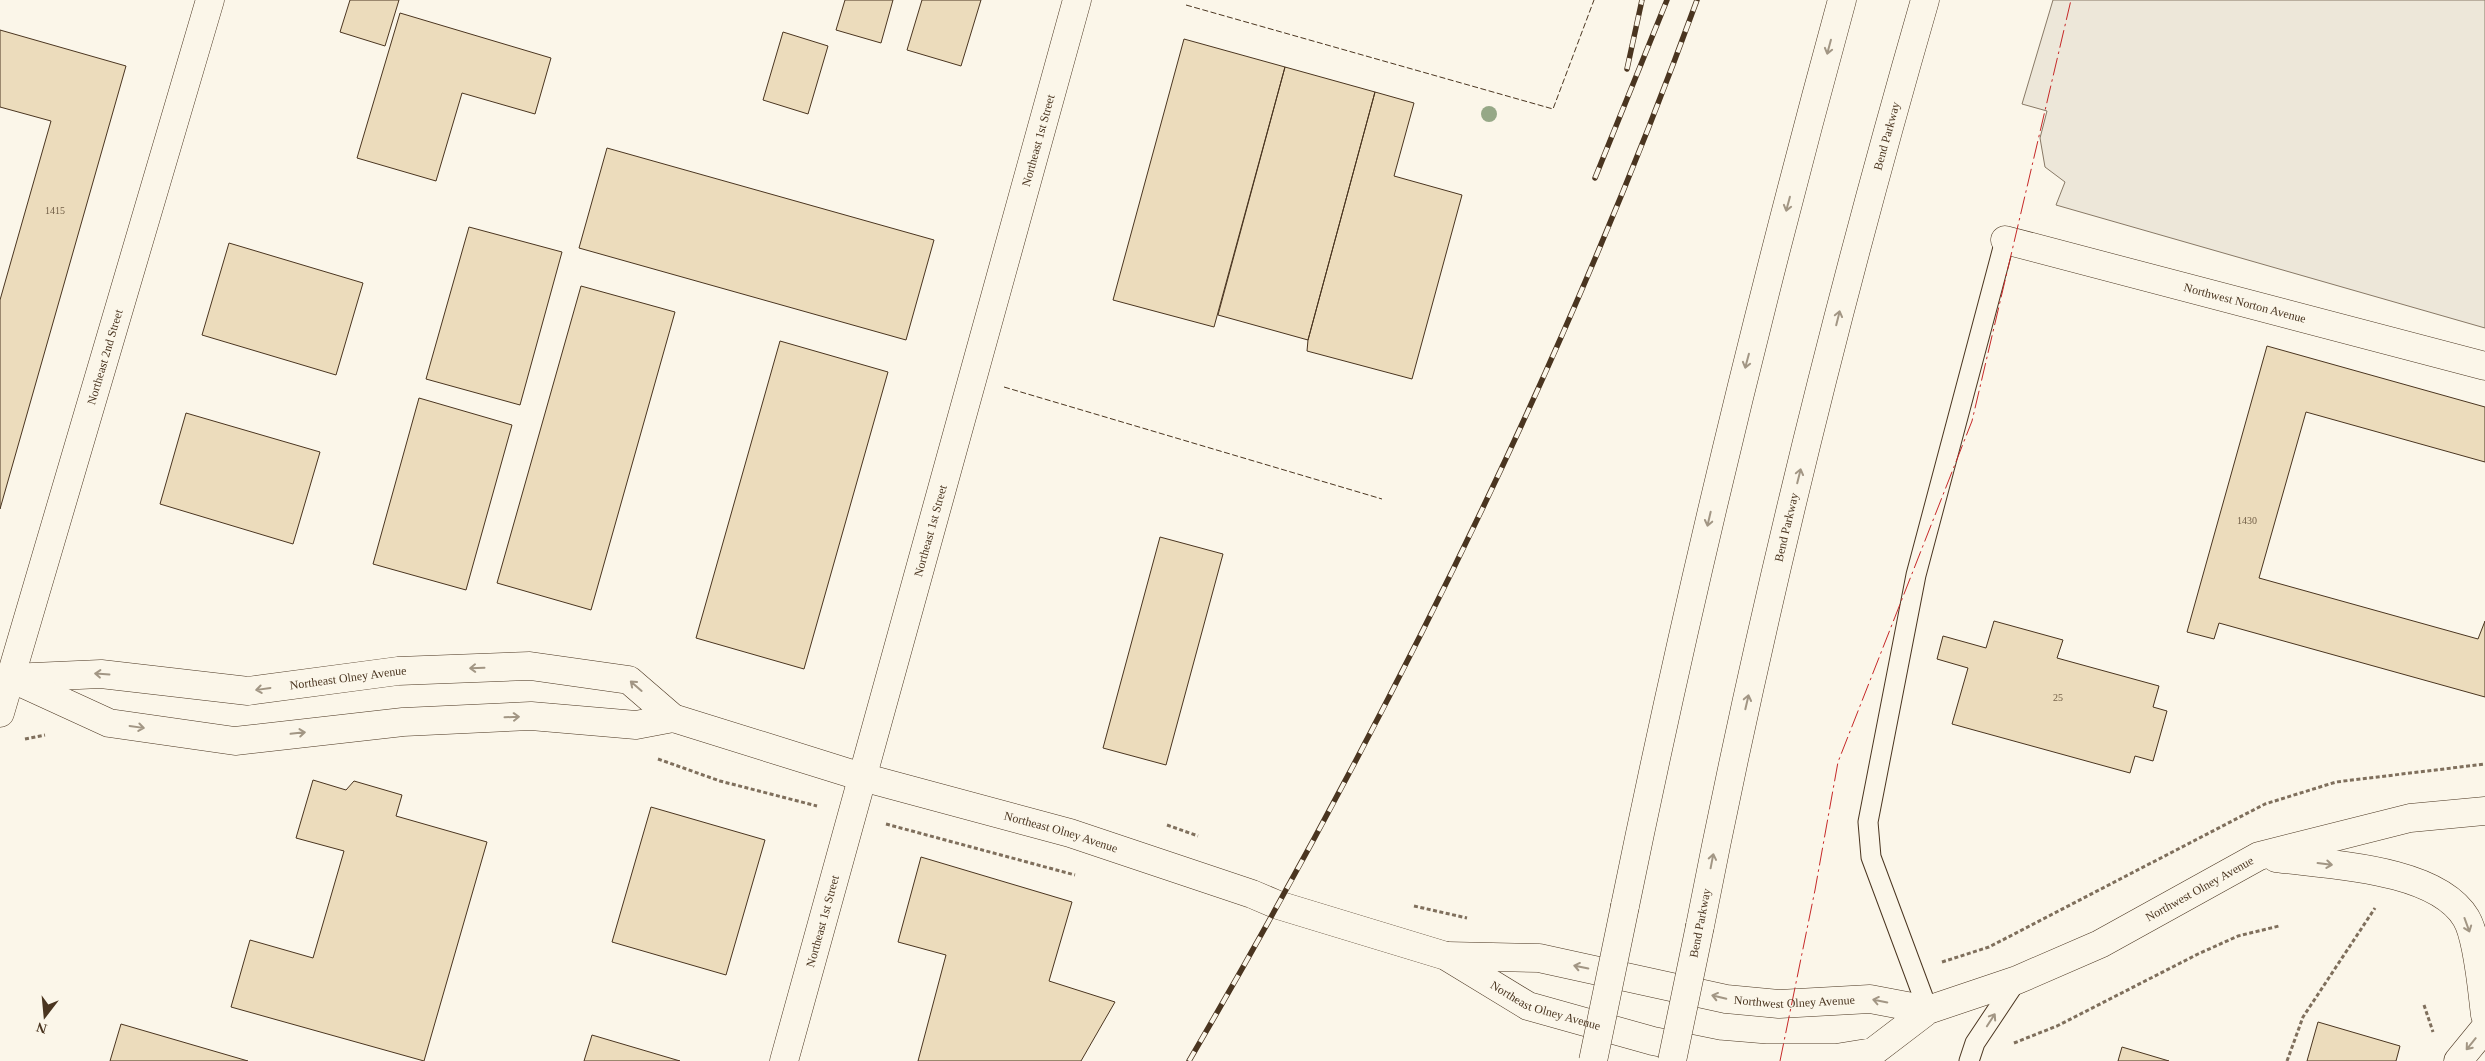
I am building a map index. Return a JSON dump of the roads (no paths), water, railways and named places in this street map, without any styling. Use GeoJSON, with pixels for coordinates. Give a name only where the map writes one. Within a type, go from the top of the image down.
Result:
{"type":"FeatureCollection","features":[{"type":"Feature","properties":{"kind":"main road","name":"Northeast 1st Street"},"geometry":{"type":"LineString","coordinates":[[784,1061],[1077,0]]}},
{"type":"Feature","properties":{"kind":"main road"},"geometry":{"type":"LineString","coordinates":[[1593,1061],[1652,773],[1727,439],[1842,0]]}},
{"type":"Feature","properties":{"kind":"main road","name":"Bend Parkway"},"geometry":{"type":"LineString","coordinates":[[1672,1061],[1723,810],[1788,522],[1844,291],[1924,0]]}},
{"type":"Feature","properties":{"kind":"main road","name":"Northeast 2nd Street"},"geometry":{"type":"LineString","coordinates":[[0,713],[5,677],[207,1]]}},
{"type":"Feature","properties":{"kind":"main road","name":"Northwest Norton Avenue"},"geometry":{"type":"LineString","coordinates":[[2005,240],[2485,366]]}},
{"type":"Feature","properties":{"kind":"main road","name":"Northeast Olney Avenue"},"geometry":{"type":"LineString","coordinates":[[5,677],[100,674],[248,691],[398,671],[530,666],[629,680],[673,718],[862,777],[1070,832],[1252,894],[1278,905],[1446,956],[1528,1006],[1653,1041]]}},
{"type":"Feature","properties":{"kind":"main road","name":"Northeast Olney Avenue"},"geometry":{"type":"LineString","coordinates":[[5,677],[109,723],[235,741],[403,722],[531,716],[636,725],[673,718]]}},
{"type":"Feature","properties":{"kind":"main road","name":"Northwest Olney Avenue"},"geometry":{"type":"LineString","coordinates":[[1653,1041],[1717,1054],[1765,1058],[1879,1056],[1928,1010],[2017,980],[2100,944],[2259,856],[2410,818],[2485,811]]}},
{"type":"Feature","properties":{"kind":"main road"},"geometry":{"type":"LineString","coordinates":[[2259,856],[2362,868],[2410,879],[2443,894],[2466,918],[2476,955],[2485,1015]]}},
{"type":"Feature","properties":{"kind":"main road","name":"Northeast Olney Avenue"},"geometry":{"type":"LineString","coordinates":[[1446,956],[1539,958],[1663,984]]}},
{"type":"Feature","properties":{"kind":"main road","name":"Northwest Olney Avenue"},"geometry":{"type":"LineString","coordinates":[[1663,984],[1735,1000],[1779,1004],[1870,999],[1928,1010]]}},
{"type":"Feature","properties":{"kind":"main road"},"geometry":{"type":"LineString","coordinates":[[2458,1061],[2485,1028]]}},
{"type":"Feature","properties":{"kind":"lane"},"geometry":{"type":"LineString","coordinates":[[1928,1010],[1871,857],[1868,822],[1916,575],[2005,240]]}},
{"type":"Feature","properties":{"kind":"lane"},"geometry":{"type":"LineString","coordinates":[[1969,1059],[1975,1044],[2017,980]]}},
{"type":"Feature","properties":{"kind":"railway"},"geometry":{"type":"LineString","coordinates":[[1627,69],[1642,0]]}},
{"type":"Feature","properties":{"kind":"railway"},"geometry":{"type":"LineString","coordinates":[[1595,178],[1667,0]]}},
{"type":"Feature","properties":{"kind":"railway"},"geometry":{"type":"LineString","coordinates":[[1189,1061],[1333,804],[1467,542],[1589,274],[1645,137],[1697,0]]}}]}
